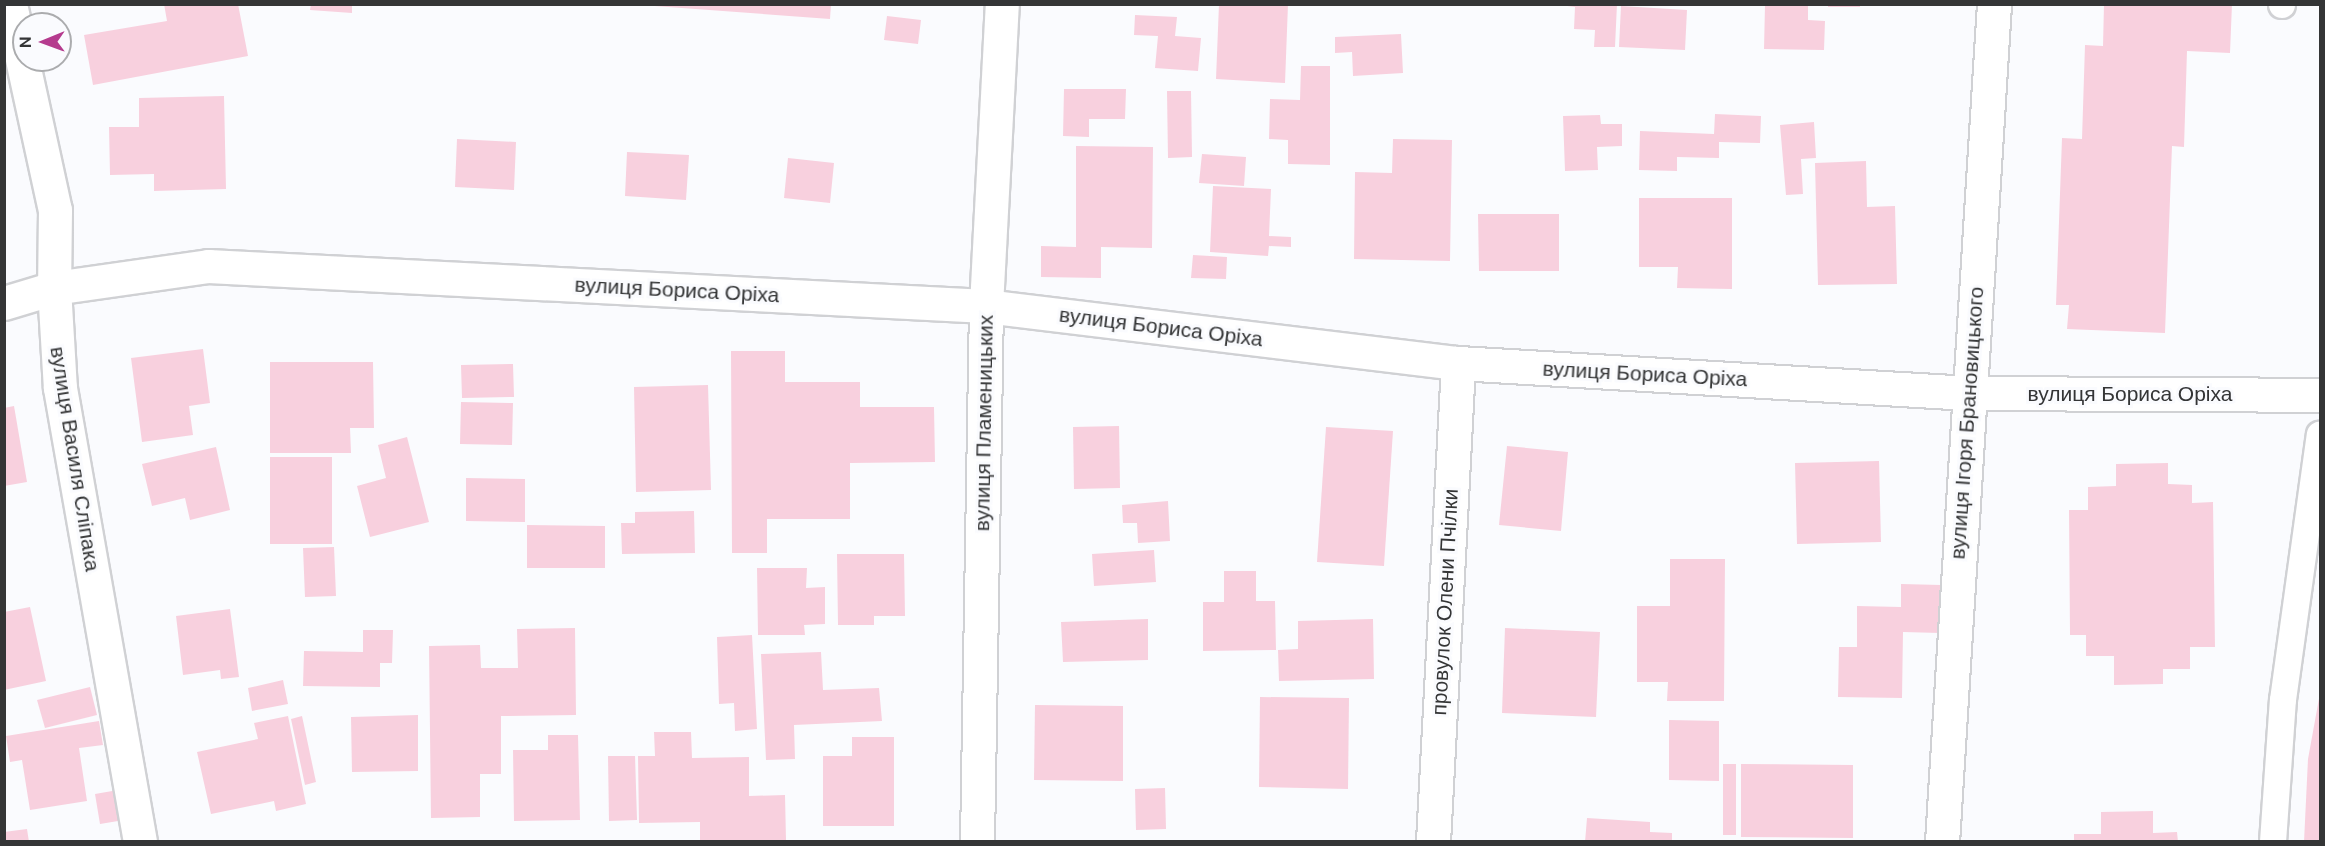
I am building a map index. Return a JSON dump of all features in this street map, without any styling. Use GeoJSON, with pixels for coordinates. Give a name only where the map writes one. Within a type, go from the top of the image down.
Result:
{"type":"FeatureCollection","features":[{"type":"Feature","properties":{"kind":"street","name":"вулиця Василя Сліпака"},"geometry":{"type":"LineString","coordinates":[[10,4],[55,210],[54,288],[60,388],[140,842]]}},
{"type":"Feature","properties":{"kind":"street","name":"вулиця Пламеницьких"},"geometry":{"type":"LineString","coordinates":[[977,842],[986,306],[1002,4]]}},
{"type":"Feature","properties":{"kind":"street","name":"вулиця Ігоря Брановицького"},"geometry":{"type":"LineString","coordinates":[[1942,842],[1994,4]]}},
{"type":"Feature","properties":{"kind":"street","name":"вулиця Бориса Оріха"},"geometry":{"type":"LineString","coordinates":[[4,303],[54,288],[208,266],[986,306],[1458,363],[1969,393],[2320,395]]}},
{"type":"Feature","properties":{"kind":"street","name":"провулок Олени Пчілки"},"geometry":{"type":"LineString","coordinates":[[1433,842],[1458,363]]}},
{"type":"Feature","properties":{"kind":"lane"},"geometry":{"type":"LineString","coordinates":[[2273,842],[2283,700],[2320,435]]}},
{"type":"Feature","properties":{"kind":"building"},"geometry":{"type":"Polygon","coordinates":[[[164,4],[238,4],[248,56],[93,85],[84,35],[167,21],[164,4]]]}},
{"type":"Feature","properties":{"kind":"building"},"geometry":{"type":"Polygon","coordinates":[[[311,4],[352,4],[352,13],[310,10],[311,4]]]}},
{"type":"Feature","properties":{"kind":"building"},"geometry":{"type":"Polygon","coordinates":[[[627,4],[831,4],[830,19],[627,4]]]}},
{"type":"Feature","properties":{"kind":"building"},"geometry":{"type":"Polygon","coordinates":[[[1219,4],[1288,4],[1285,83],[1216,79],[1219,4]]]}},
{"type":"Feature","properties":{"kind":"building"},"geometry":{"type":"Polygon","coordinates":[[[1552,4],[1617,4],[1615,47],[1594,47],[1595,30],[1574,29],[1575,7],[1552,4]]]}},
{"type":"Feature","properties":{"kind":"building"},"geometry":{"type":"Polygon","coordinates":[[[1828,4],[1860,4],[1860,7],[1828,7],[1828,4]]]}},
{"type":"Feature","properties":{"kind":"building"},"geometry":{"type":"Polygon","coordinates":[[[2104,4],[2232,4],[2230,53],[2187,51],[2184,147],[2172,146],[2165,333],[2067,329],[2069,305],[2056,305],[2062,138],[2082,139],[2085,45],[2103,46],[2104,4]]]}},
{"type":"Feature","properties":{"kind":"building"},"geometry":{"type":"Polygon","coordinates":[[[1765,5],[1808,5],[1808,20],[1825,21],[1824,50],[1764,49],[1765,5]]]}},
{"type":"Feature","properties":{"kind":"building"},"geometry":{"type":"Polygon","coordinates":[[[1621,6],[1687,10],[1685,50],[1619,47],[1621,6]]]}},
{"type":"Feature","properties":{"kind":"building"},"geometry":{"type":"Polygon","coordinates":[[[1135,15],[1177,17],[1175,36],[1201,38],[1198,71],[1155,68],[1158,36],[1134,35],[1135,15]]]}},
{"type":"Feature","properties":{"kind":"building"},"geometry":{"type":"Polygon","coordinates":[[[887,16],[921,20],[918,44],[884,40],[887,16]]]}},
{"type":"Feature","properties":{"kind":"building"},"geometry":{"type":"Polygon","coordinates":[[[1401,34],[1403,73],[1353,76],[1352,52],[1335,53],[1335,37],[1401,34]]]}},
{"type":"Feature","properties":{"kind":"building"},"geometry":{"type":"Polygon","coordinates":[[[1301,66],[1330,66],[1330,165],[1288,164],[1288,140],[1269,139],[1270,99],[1300,100],[1301,66]]]}},
{"type":"Feature","properties":{"kind":"building"},"geometry":{"type":"Polygon","coordinates":[[[1064,89],[1126,89],[1125,119],[1089,119],[1089,137],[1063,136],[1064,89]]]}},
{"type":"Feature","properties":{"kind":"building"},"geometry":{"type":"Polygon","coordinates":[[[1167,91],[1191,91],[1192,157],[1168,158],[1167,91]]]}},
{"type":"Feature","properties":{"kind":"building"},"geometry":{"type":"Polygon","coordinates":[[[224,96],[226,189],[154,191],[154,174],[110,175],[109,127],[139,127],[139,98],[224,96]]]}},
{"type":"Feature","properties":{"kind":"building"},"geometry":{"type":"Polygon","coordinates":[[[1715,114],[1761,116],[1760,143],[1719,142],[1719,158],[1677,157],[1677,171],[1639,170],[1640,131],[1714,134],[1715,114]]]}},
{"type":"Feature","properties":{"kind":"building"},"geometry":{"type":"Polygon","coordinates":[[[1600,115],[1601,124],[1622,124],[1622,146],[1597,147],[1598,170],[1565,171],[1563,116],[1600,115]]]}},
{"type":"Feature","properties":{"kind":"building"},"geometry":{"type":"Polygon","coordinates":[[[1814,122],[1816,158],[1801,159],[1803,194],[1786,195],[1780,125],[1814,122]]]}},
{"type":"Feature","properties":{"kind":"building"},"geometry":{"type":"Polygon","coordinates":[[[457,139],[516,142],[514,190],[455,187],[457,139]]]}},
{"type":"Feature","properties":{"kind":"building"},"geometry":{"type":"Polygon","coordinates":[[[1393,139],[1452,140],[1450,261],[1354,259],[1355,172],[1392,173],[1393,139]]]}},
{"type":"Feature","properties":{"kind":"building"},"geometry":{"type":"Polygon","coordinates":[[[1076,146],[1153,147],[1152,248],[1101,247],[1101,278],[1041,277],[1041,246],[1076,247],[1076,146]]]}},
{"type":"Feature","properties":{"kind":"building"},"geometry":{"type":"Polygon","coordinates":[[[627,152],[689,155],[686,200],[625,196],[627,152]]]}},
{"type":"Feature","properties":{"kind":"building"},"geometry":{"type":"Polygon","coordinates":[[[1202,154],[1246,157],[1244,186],[1199,183],[1202,154]]]}},
{"type":"Feature","properties":{"kind":"building"},"geometry":{"type":"Polygon","coordinates":[[[788,158],[834,163],[830,203],[784,198],[788,158]]]}},
{"type":"Feature","properties":{"kind":"building"},"geometry":{"type":"Polygon","coordinates":[[[1866,161],[1867,207],[1895,206],[1897,284],[1818,285],[1815,163],[1866,161]]]}},
{"type":"Feature","properties":{"kind":"building"},"geometry":{"type":"Polygon","coordinates":[[[1213,186],[1271,189],[1269,236],[1291,237],[1291,247],[1269,246],[1268,256],[1210,252],[1213,186]]]}},
{"type":"Feature","properties":{"kind":"building"},"geometry":{"type":"Polygon","coordinates":[[[1639,198],[1732,198],[1732,289],[1677,288],[1678,267],[1639,267],[1639,198]]]}},
{"type":"Feature","properties":{"kind":"building"},"geometry":{"type":"Polygon","coordinates":[[[1478,214],[1559,214],[1559,271],[1479,271],[1478,214]]]}},
{"type":"Feature","properties":{"kind":"building"},"geometry":{"type":"Polygon","coordinates":[[[1193,255],[1227,257],[1226,279],[1191,278],[1193,255]]]}},
{"type":"Feature","properties":{"kind":"building"},"geometry":{"type":"Polygon","coordinates":[[[203,349],[210,403],[189,406],[193,435],[142,442],[131,358],[203,349]]]}},
{"type":"Feature","properties":{"kind":"building"},"geometry":{"type":"Polygon","coordinates":[[[731,351],[785,351],[785,382],[860,382],[860,407],[934,407],[935,462],[850,463],[850,519],[767,519],[767,553],[732,553],[731,351]]]}},
{"type":"Feature","properties":{"kind":"building"},"geometry":{"type":"Polygon","coordinates":[[[270,362],[373,362],[374,428],[350,428],[351,453],[270,453],[270,362]]]}},
{"type":"Feature","properties":{"kind":"building"},"geometry":{"type":"Polygon","coordinates":[[[513,364],[514,397],[462,398],[461,365],[513,364]]]}},
{"type":"Feature","properties":{"kind":"building"},"geometry":{"type":"Polygon","coordinates":[[[708,385],[711,490],[636,492],[634,387],[708,385]]]}},
{"type":"Feature","properties":{"kind":"building"},"geometry":{"type":"Polygon","coordinates":[[[461,402],[513,403],[512,445],[460,444],[461,402]]]}},
{"type":"Feature","properties":{"kind":"building"},"geometry":{"type":"Polygon","coordinates":[[[14,406],[27,482],[4,486],[4,408],[14,406]]]}},
{"type":"Feature","properties":{"kind":"building"},"geometry":{"type":"Polygon","coordinates":[[[1119,426],[1120,488],[1074,489],[1073,427],[1119,426]]]}},
{"type":"Feature","properties":{"kind":"building"},"geometry":{"type":"Polygon","coordinates":[[[1326,427],[1393,431],[1384,566],[1317,562],[1326,427]]]}},
{"type":"Feature","properties":{"kind":"building"},"geometry":{"type":"Polygon","coordinates":[[[407,437],[429,522],[370,537],[357,486],[386,478],[378,445],[407,437]]]}},
{"type":"Feature","properties":{"kind":"building"},"geometry":{"type":"Polygon","coordinates":[[[1507,446],[1568,452],[1561,531],[1499,525],[1507,446]]]}},
{"type":"Feature","properties":{"kind":"building"},"geometry":{"type":"Polygon","coordinates":[[[216,447],[230,510],[190,520],[185,498],[152,506],[142,464],[216,447]]]}},
{"type":"Feature","properties":{"kind":"building"},"geometry":{"type":"Polygon","coordinates":[[[270,457],[332,457],[332,544],[270,544],[270,457]]]}},
{"type":"Feature","properties":{"kind":"building"},"geometry":{"type":"Polygon","coordinates":[[[1879,461],[1881,542],[1797,544],[1795,463],[1879,461]]]}},
{"type":"Feature","properties":{"kind":"building"},"geometry":{"type":"Polygon","coordinates":[[[2168,463],[2168,484],[2192,485],[2192,503],[2213,502],[2215,647],[2190,647],[2190,669],[2163,669],[2163,684],[2114,685],[2114,656],[2086,656],[2086,635],[2070,635],[2069,510],[2088,510],[2088,487],[2116,486],[2116,464],[2168,463]]]}},
{"type":"Feature","properties":{"kind":"building"},"geometry":{"type":"Polygon","coordinates":[[[466,478],[525,479],[525,522],[466,521],[466,478]]]}},
{"type":"Feature","properties":{"kind":"building"},"geometry":{"type":"Polygon","coordinates":[[[1168,501],[1170,541],[1138,543],[1137,523],[1123,523],[1122,505],[1168,501]]]}},
{"type":"Feature","properties":{"kind":"building"},"geometry":{"type":"Polygon","coordinates":[[[694,511],[695,553],[622,554],[621,523],[635,523],[635,512],[694,511]]]}},
{"type":"Feature","properties":{"kind":"building"},"geometry":{"type":"Polygon","coordinates":[[[527,525],[605,526],[605,568],[527,568],[527,525]]]}},
{"type":"Feature","properties":{"kind":"building"},"geometry":{"type":"Polygon","coordinates":[[[334,547],[336,596],[305,597],[303,548],[334,547]]]}},
{"type":"Feature","properties":{"kind":"building"},"geometry":{"type":"Polygon","coordinates":[[[1154,550],[1156,582],[1094,586],[1092,554],[1154,550]]]}},
{"type":"Feature","properties":{"kind":"building"},"geometry":{"type":"Polygon","coordinates":[[[837,554],[904,554],[905,616],[874,616],[874,625],[838,625],[837,554]]]}},
{"type":"Feature","properties":{"kind":"building"},"geometry":{"type":"Polygon","coordinates":[[[1670,559],[1725,559],[1724,701],[1667,701],[1668,682],[1637,682],[1637,606],[1670,606],[1670,559]]]}},
{"type":"Feature","properties":{"kind":"building"},"geometry":{"type":"Polygon","coordinates":[[[757,568],[807,568],[806,588],[825,587],[825,624],[804,625],[805,635],[758,635],[757,568]]]}},
{"type":"Feature","properties":{"kind":"building"},"geometry":{"type":"Polygon","coordinates":[[[1224,571],[1256,571],[1256,601],[1275,601],[1276,650],[1203,651],[1203,602],[1224,602],[1224,571]]]}},
{"type":"Feature","properties":{"kind":"building"},"geometry":{"type":"Polygon","coordinates":[[[1901,584],[1941,585],[1940,633],[1903,632],[1902,698],[1838,697],[1839,647],[1857,647],[1857,606],[1901,607],[1901,584]]]}},
{"type":"Feature","properties":{"kind":"building"},"geometry":{"type":"Polygon","coordinates":[[[30,607],[46,681],[4,690],[4,612],[30,607]]]}},
{"type":"Feature","properties":{"kind":"building"},"geometry":{"type":"Polygon","coordinates":[[[230,609],[239,677],[221,679],[220,670],[183,675],[176,616],[230,609]]]}},
{"type":"Feature","properties":{"kind":"building"},"geometry":{"type":"Polygon","coordinates":[[[1148,619],[1148,660],[1063,662],[1061,622],[1148,619]]]}},
{"type":"Feature","properties":{"kind":"building"},"geometry":{"type":"Polygon","coordinates":[[[1373,619],[1374,679],[1279,681],[1278,650],[1298,649],[1298,621],[1373,619]]]}},
{"type":"Feature","properties":{"kind":"building"},"geometry":{"type":"Polygon","coordinates":[[[575,628],[576,715],[501,716],[501,774],[480,774],[480,817],[431,818],[429,646],[480,645],[481,668],[518,668],[517,629],[575,628]]]}},
{"type":"Feature","properties":{"kind":"building"},"geometry":{"type":"Polygon","coordinates":[[[1505,628],[1600,632],[1596,717],[1502,713],[1505,628]]]}},
{"type":"Feature","properties":{"kind":"building"},"geometry":{"type":"Polygon","coordinates":[[[363,630],[393,630],[392,663],[380,663],[380,687],[303,686],[304,651],[363,652],[363,630]]]}},
{"type":"Feature","properties":{"kind":"building"},"geometry":{"type":"Polygon","coordinates":[[[752,635],[757,729],[735,731],[734,703],[719,704],[717,637],[752,635]]]}},
{"type":"Feature","properties":{"kind":"building"},"geometry":{"type":"Polygon","coordinates":[[[821,652],[823,690],[879,688],[882,721],[794,725],[795,759],[766,760],[761,654],[821,652]]]}},
{"type":"Feature","properties":{"kind":"building"},"geometry":{"type":"Polygon","coordinates":[[[283,680],[288,704],[252,711],[248,688],[283,680]]]}},
{"type":"Feature","properties":{"kind":"building"},"geometry":{"type":"Polygon","coordinates":[[[90,687],[97,715],[45,728],[37,700],[90,687]]]}},
{"type":"Feature","properties":{"kind":"building"},"geometry":{"type":"Polygon","coordinates":[[[2320,693],[2320,842],[2304,842],[2308,759],[2320,693]]]}},
{"type":"Feature","properties":{"kind":"building"},"geometry":{"type":"Polygon","coordinates":[[[1260,697],[1349,698],[1348,789],[1259,787],[1260,697]]]}},
{"type":"Feature","properties":{"kind":"building"},"geometry":{"type":"Polygon","coordinates":[[[1035,705],[1123,706],[1123,781],[1034,780],[1035,705]]]}},
{"type":"Feature","properties":{"kind":"building"},"geometry":{"type":"Polygon","coordinates":[[[418,715],[418,771],[352,772],[351,717],[418,715]]]}},
{"type":"Feature","properties":{"kind":"building"},"geometry":{"type":"Polygon","coordinates":[[[288,716],[306,804],[276,811],[274,801],[211,814],[197,752],[258,739],[254,723],[288,716]]]}},
{"type":"Feature","properties":{"kind":"building"},"geometry":{"type":"Polygon","coordinates":[[[302,716],[316,782],[305,785],[291,719],[302,716]]]}},
{"type":"Feature","properties":{"kind":"building"},"geometry":{"type":"Polygon","coordinates":[[[1669,720],[1719,721],[1719,781],[1669,780],[1669,720]]]}},
{"type":"Feature","properties":{"kind":"building"},"geometry":{"type":"Polygon","coordinates":[[[99,721],[103,745],[79,748],[87,801],[30,810],[22,760],[10,762],[6,736],[99,721]]]}},
{"type":"Feature","properties":{"kind":"building"},"geometry":{"type":"Polygon","coordinates":[[[654,732],[691,732],[692,758],[749,757],[749,796],[785,795],[786,840],[700,842],[700,822],[639,823],[638,756],[655,756],[654,732]]]}},
{"type":"Feature","properties":{"kind":"building"},"geometry":{"type":"Polygon","coordinates":[[[548,735],[578,735],[580,820],[514,821],[513,750],[548,750],[548,735]]]}},
{"type":"Feature","properties":{"kind":"building"},"geometry":{"type":"Polygon","coordinates":[[[852,737],[894,737],[894,826],[823,826],[823,756],[852,756],[852,737]]]}},
{"type":"Feature","properties":{"kind":"building"},"geometry":{"type":"Polygon","coordinates":[[[608,756],[635,756],[637,820],[609,821],[608,756]]]}},
{"type":"Feature","properties":{"kind":"building"},"geometry":{"type":"Polygon","coordinates":[[[1723,764],[1736,764],[1736,835],[1723,835],[1723,764]]]}},
{"type":"Feature","properties":{"kind":"building"},"geometry":{"type":"Polygon","coordinates":[[[1741,764],[1853,765],[1853,838],[1741,837],[1741,764]]]}},
{"type":"Feature","properties":{"kind":"building"},"geometry":{"type":"Polygon","coordinates":[[[1165,788],[1166,829],[1136,830],[1135,789],[1165,788]]]}},
{"type":"Feature","properties":{"kind":"building"},"geometry":{"type":"Polygon","coordinates":[[[118,790],[124,820],[100,824],[95,794],[118,790]]]}},
{"type":"Feature","properties":{"kind":"building"},"geometry":{"type":"Polygon","coordinates":[[[2153,811],[2153,833],[2177,832],[2178,842],[2074,842],[2074,834],[2101,834],[2101,812],[2153,811]]]}},
{"type":"Feature","properties":{"kind":"building"},"geometry":{"type":"Polygon","coordinates":[[[1587,818],[1650,822],[1650,832],[1672,833],[1672,842],[1585,842],[1587,818]]]}},
{"type":"Feature","properties":{"kind":"building"},"geometry":{"type":"Polygon","coordinates":[[[27,829],[29,842],[4,842],[4,832],[27,829]]]}}]}
